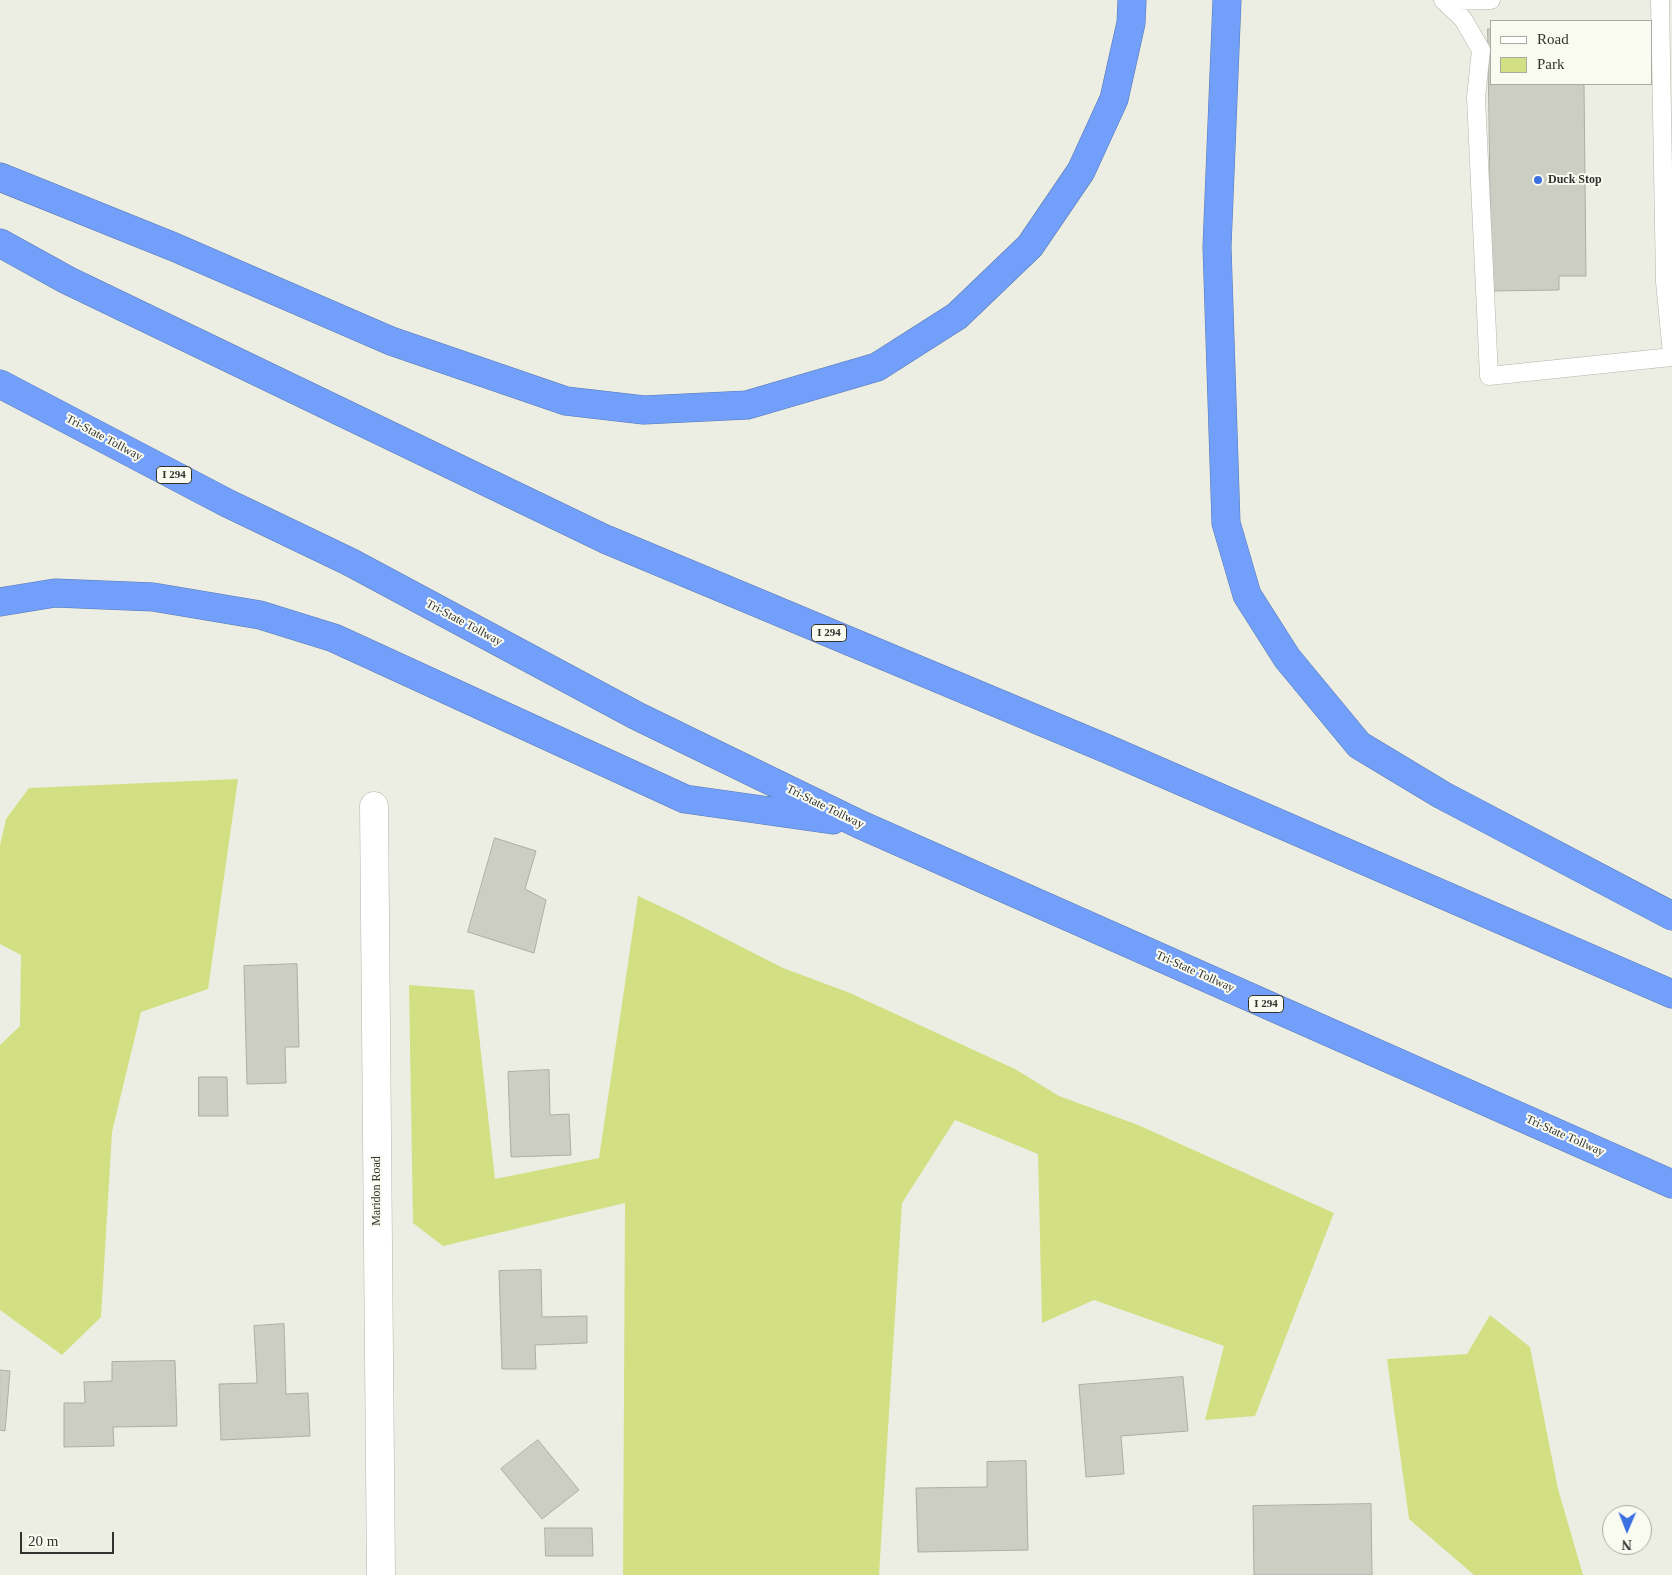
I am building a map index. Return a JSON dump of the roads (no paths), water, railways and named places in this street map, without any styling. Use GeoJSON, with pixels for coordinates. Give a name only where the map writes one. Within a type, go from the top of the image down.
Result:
{"type":"FeatureCollection","features":[{"type":"Feature","properties":{"kind":"highway"},"geometry":{"type":"LineString","coordinates":[[0,177],[174,247],[391,341],[566,401],[644,410],[746,405],[877,367],[957,316],[1030,246],[1081,172],[1114,99],[1131,23],[1132,0]]}},
{"type":"Feature","properties":{"kind":"highway"},"geometry":{"type":"LineString","coordinates":[[1227,0],[1217,247],[1226,523],[1247,595],[1287,658],[1359,745],[1442,795],[1672,916]]}},
{"type":"Feature","properties":{"kind":"highway","name":"I 294"},"geometry":{"type":"LineString","coordinates":[[0,243],[67,280],[605,539],[1114,752],[1672,994]]}},
{"type":"Feature","properties":{"kind":"highway","name":"Tri-State Tollway"},"geometry":{"type":"LineString","coordinates":[[0,384],[227,503],[350,562],[637,716],[859,824],[1672,1184]]}},
{"type":"Feature","properties":{"kind":"highway"},"geometry":{"type":"LineString","coordinates":[[0,602],[55,593],[153,597],[260,615],[334,638],[686,799],[859,824]]}},
{"type":"Feature","properties":{"kind":"street","name":"Maridon Road"},"geometry":{"type":"LineString","coordinates":[[374,806],[381,1575]]}},
{"type":"Feature","properties":{"kind":"lane"},"geometry":{"type":"LineString","coordinates":[[1444,1],[1491,0]]}},
{"type":"Feature","properties":{"kind":"lane"},"geometry":{"type":"LineString","coordinates":[[1444,1],[1462,19],[1481,50],[1476,97],[1490,376],[1672,355],[1660,0]]}},
{"type":"Feature","properties":{"kind":"place","name":"Duck Stop"},"geometry":{"type":"Point","coordinates":[1538,180]}}]}
